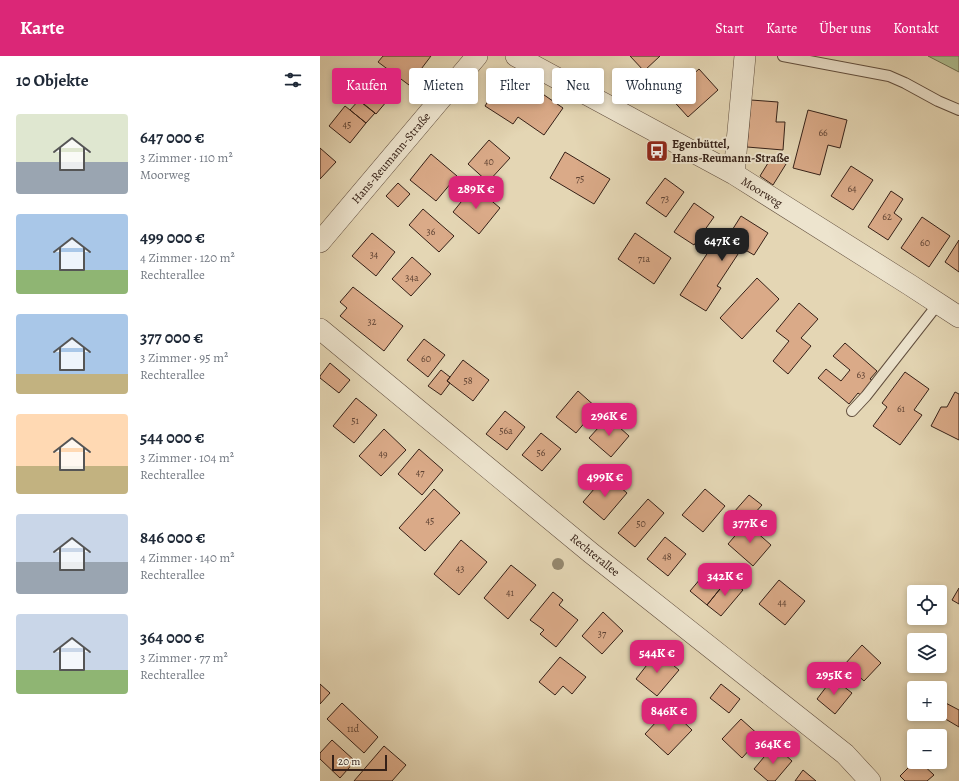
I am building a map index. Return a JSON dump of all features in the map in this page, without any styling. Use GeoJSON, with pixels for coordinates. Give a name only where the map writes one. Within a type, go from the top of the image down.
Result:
{"type":"FeatureCollection","features":[{"type":"Feature","properties":{"kind":"street","name":"Hans-Reumann-Straße"},"geometry":{"type":"LineString","coordinates":[[320,242],[477,56]]}},
{"type":"Feature","properties":{"kind":"street","name":"Moorweg"},"geometry":{"type":"LineString","coordinates":[[516,56],[734,174],[897,276],[959,317]]}},
{"type":"Feature","properties":{"kind":"street"},"geometry":{"type":"LineString","coordinates":[[734,174],[745,56]]}},
{"type":"Feature","properties":{"kind":"street","name":"Rechterallee"},"geometry":{"type":"LineString","coordinates":[[320,329],[592,553],[845,754],[870,781]]}},
{"type":"Feature","properties":{"kind":"lane"},"geometry":{"type":"LineString","coordinates":[[783,56],[888,76],[959,110]]}},
{"type":"Feature","properties":{"kind":"lane"},"geometry":{"type":"LineString","coordinates":[[852,412],[938,304]]}},
{"type":"Feature","properties":{"kind":"green space"},"geometry":{"type":"Polygon","coordinates":[[[928,56],[959,56],[959,72],[928,56]]]}},
{"type":"Feature","properties":{"kind":"building"},"geometry":{"type":"Polygon","coordinates":[[[383,56],[431,56],[422,68],[409,68],[409,85],[401,79],[401,68],[386,68],[378,62],[383,56]]]}},
{"type":"Feature","properties":{"kind":"building"},"geometry":{"type":"Polygon","coordinates":[[[630,56],[660,56],[647,68],[641,68],[630,56]]]}},
{"type":"Feature","properties":{"kind":"building"},"geometry":{"type":"Polygon","coordinates":[[[699,69],[718,90],[688,117],[676,104],[696,104],[696,72],[699,69]]]}},
{"type":"Feature","properties":{"kind":"building"},"geometry":{"type":"Polygon","coordinates":[[[544,95],[552,100],[552,104],[557,104],[563,108],[544,135],[518,117],[513,124],[485,106],[486,104],[544,104],[544,95]]]}},
{"type":"Feature","properties":{"kind":"building"},"geometry":{"type":"Polygon","coordinates":[[[751,100],[778,102],[776,122],[785,122],[783,150],[747,147],[751,100]]]}},
{"type":"Feature","properties":{"kind":"building"},"geometry":{"type":"Polygon","coordinates":[[[355,104],[364,104],[375,113],[366,123],[350,110],[355,104]]]}},
{"type":"Feature","properties":{"kind":"building"},"geometry":{"type":"Polygon","coordinates":[[[363,104],[384,104],[376,114],[363,104]]]}},
{"type":"Feature","properties":{"kind":"building"},"geometry":{"type":"Polygon","coordinates":[[[345,106],[366,123],[350,143],[329,126],[345,106]]]}},
{"type":"Feature","properties":{"kind":"building"},"geometry":{"type":"Polygon","coordinates":[[[808,110],[847,120],[840,148],[828,145],[820,175],[793,168],[808,110]]]}},
{"type":"Feature","properties":{"kind":"building"},"geometry":{"type":"Polygon","coordinates":[[[489,140],[510,158],[488,182],[468,164],[489,140]]]}},
{"type":"Feature","properties":{"kind":"building"},"geometry":{"type":"Polygon","coordinates":[[[320,148],[336,162],[320,179],[320,148]]]}},
{"type":"Feature","properties":{"kind":"building"},"geometry":{"type":"Polygon","coordinates":[[[565,152],[610,179],[594,204],[550,178],[565,152]]]}},
{"type":"Feature","properties":{"kind":"building"},"geometry":{"type":"Polygon","coordinates":[[[431,154],[457,176],[436,201],[410,180],[431,154]]]}},
{"type":"Feature","properties":{"kind":"building"},"geometry":{"type":"Polygon","coordinates":[[[773,155],[786,164],[773,185],[760,176],[773,155]]]}},
{"type":"Feature","properties":{"kind":"building"},"geometry":{"type":"Polygon","coordinates":[[[851,166],[873,180],[853,210],[831,196],[851,166]]]}},
{"type":"Feature","properties":{"kind":"building"},"geometry":{"type":"Polygon","coordinates":[[[665,178],[684,192],[666,217],[646,203],[665,178]]]}},
{"type":"Feature","properties":{"kind":"building"},"geometry":{"type":"Polygon","coordinates":[[[398,183],[410,194],[398,207],[386,196],[398,183]]]}},
{"type":"Feature","properties":{"kind":"building"},"geometry":{"type":"Polygon","coordinates":[[[474,186],[500,208],[479,234],[453,212],[474,186]]]}},
{"type":"Feature","properties":{"kind":"building"},"geometry":{"type":"Polygon","coordinates":[[[891,191],[903,199],[894,213],[902,219],[888,240],[868,227],[891,191]]]}},
{"type":"Feature","properties":{"kind":"building"},"geometry":{"type":"Polygon","coordinates":[[[694,203],[714,217],[694,245],[674,232],[694,203]]]}},
{"type":"Feature","properties":{"kind":"building"},"geometry":{"type":"Polygon","coordinates":[[[423,209],[454,236],[439,252],[409,225],[423,209]]]}},
{"type":"Feature","properties":{"kind":"building"},"geometry":{"type":"Polygon","coordinates":[[[741,216],[768,233],[754,255],[742,248],[717,286],[721,288],[706,311],[680,295],[722,231],[729,235],[741,216]]]}},
{"type":"Feature","properties":{"kind":"building"},"geometry":{"type":"Polygon","coordinates":[[[922,217],[950,236],[929,267],[901,248],[922,217]]]}},
{"type":"Feature","properties":{"kind":"building"},"geometry":{"type":"Polygon","coordinates":[[[372,233],[395,252],[376,276],[352,256],[372,233]]]}},
{"type":"Feature","properties":{"kind":"building"},"geometry":{"type":"Polygon","coordinates":[[[635,233],[671,258],[654,284],[618,259],[635,233]]]}},
{"type":"Feature","properties":{"kind":"building"},"geometry":{"type":"Polygon","coordinates":[[[959,240],[959,272],[945,262],[959,240]]]}},
{"type":"Feature","properties":{"kind":"building"},"geometry":{"type":"Polygon","coordinates":[[[412,257],[431,274],[411,296],[392,279],[412,257]]]}},
{"type":"Feature","properties":{"kind":"building"},"geometry":{"type":"Polygon","coordinates":[[[757,278],[779,299],[742,339],[720,318],[757,278]]]}},
{"type":"Feature","properties":{"kind":"building"},"geometry":{"type":"Polygon","coordinates":[[[353,287],[403,326],[384,351],[340,316],[347,308],[340,302],[353,287]]]}},
{"type":"Feature","properties":{"kind":"building"},"geometry":{"type":"Polygon","coordinates":[[[799,303],[818,319],[801,338],[811,346],[788,374],[773,361],[789,341],[776,331],[799,303]]]}},
{"type":"Feature","properties":{"kind":"building"},"geometry":{"type":"Polygon","coordinates":[[[424,339],[445,355],[428,377],[407,360],[424,339]]]}},
{"type":"Feature","properties":{"kind":"building"},"geometry":{"type":"Polygon","coordinates":[[[845,343],[877,371],[870,379],[875,382],[862,396],[858,393],[849,404],[818,378],[826,369],[841,381],[850,370],[833,356],[845,343]]]}},
{"type":"Feature","properties":{"kind":"building"},"geometry":{"type":"Polygon","coordinates":[[[463,360],[489,380],[473,401],[447,381],[463,360]]]}},
{"type":"Feature","properties":{"kind":"building"},"geometry":{"type":"Polygon","coordinates":[[[330,363],[350,380],[339,393],[320,378],[330,363]]]}},
{"type":"Feature","properties":{"kind":"building"},"geometry":{"type":"Polygon","coordinates":[[[441,370],[450,377],[447,381],[450,383],[441,395],[428,386],[441,370]]]}},
{"type":"Feature","properties":{"kind":"building"},"geometry":{"type":"Polygon","coordinates":[[[905,372],[929,389],[914,410],[922,415],[900,445],[873,426],[887,407],[882,403],[905,372]]]}},
{"type":"Feature","properties":{"kind":"building"},"geometry":{"type":"Polygon","coordinates":[[[578,391],[597,408],[576,433],[556,417],[578,391]]]}},
{"type":"Feature","properties":{"kind":"building"},"geometry":{"type":"Polygon","coordinates":[[[955,392],[959,394],[959,440],[931,426],[941,407],[947,407],[955,392]]]}},
{"type":"Feature","properties":{"kind":"building"},"geometry":{"type":"Polygon","coordinates":[[[356,398],[377,415],[354,443],[333,426],[356,398]]]}},
{"type":"Feature","properties":{"kind":"building"},"geometry":{"type":"Polygon","coordinates":[[[505,411],[525,427],[507,450],[486,434],[505,411]]]}},
{"type":"Feature","properties":{"kind":"building"},"geometry":{"type":"Polygon","coordinates":[[[608,417],[629,436],[611,457],[589,438],[608,417]]]}},
{"type":"Feature","properties":{"kind":"building"},"geometry":{"type":"Polygon","coordinates":[[[384,429],[406,450],[381,476],[359,456],[384,429]]]}},
{"type":"Feature","properties":{"kind":"building"},"geometry":{"type":"Polygon","coordinates":[[[541,433],[561,449],[542,471],[522,455],[541,433]]]}},
{"type":"Feature","properties":{"kind":"building"},"geometry":{"type":"Polygon","coordinates":[[[419,449],[443,470],[422,495],[398,474],[419,449]]]}},
{"type":"Feature","properties":{"kind":"building"},"geometry":{"type":"Polygon","coordinates":[[[606,475],[627,493],[604,520],[583,502],[606,475]]]}},
{"type":"Feature","properties":{"kind":"building"},"geometry":{"type":"Polygon","coordinates":[[[434,489],[460,513],[425,551],[399,528],[434,489]]]}},
{"type":"Feature","properties":{"kind":"building"},"geometry":{"type":"Polygon","coordinates":[[[705,489],[725,506],[703,532],[682,515],[705,489]]]}},
{"type":"Feature","properties":{"kind":"building"},"geometry":{"type":"Polygon","coordinates":[[[749,495],[762,505],[746,523],[734,512],[749,495]]]}},
{"type":"Feature","properties":{"kind":"building"},"geometry":{"type":"Polygon","coordinates":[[[648,499],[664,513],[635,547],[618,533],[648,499]]]}},
{"type":"Feature","properties":{"kind":"building"},"geometry":{"type":"Polygon","coordinates":[[[746,523],[771,545],[753,566],[728,544],[746,523]]]}},
{"type":"Feature","properties":{"kind":"building"},"geometry":{"type":"Polygon","coordinates":[[[665,537],[686,554],[668,576],[647,559],[665,537]]]}},
{"type":"Feature","properties":{"kind":"building"},"geometry":{"type":"Polygon","coordinates":[[[461,540],[487,562],[459,595],[434,574],[461,540]]]}},
{"type":"Feature","properties":{"kind":"building"},"geometry":{"type":"Polygon","coordinates":[[[511,565],[536,585],[508,619],[484,598],[511,565]]]}},
{"type":"Feature","properties":{"kind":"building"},"geometry":{"type":"Polygon","coordinates":[[[712,565],[728,579],[707,605],[690,591],[712,565]]]}},
{"type":"Feature","properties":{"kind":"building"},"geometry":{"type":"Polygon","coordinates":[[[728,579],[743,590],[721,616],[707,605],[728,579]]]}},
{"type":"Feature","properties":{"kind":"building"},"geometry":{"type":"Polygon","coordinates":[[[779,580],[805,601],[785,625],[759,604],[779,580]]]}},
{"type":"Feature","properties":{"kind":"building"},"geometry":{"type":"Polygon","coordinates":[[[959,588],[959,604],[952,600],[959,588]]]}},
{"type":"Feature","properties":{"kind":"building"},"geometry":{"type":"Polygon","coordinates":[[[553,592],[563,600],[559,605],[578,620],[556,647],[540,634],[544,630],[530,620],[553,592]]]}},
{"type":"Feature","properties":{"kind":"building"},"geometry":{"type":"Polygon","coordinates":[[[603,612],[623,631],[602,654],[582,636],[603,612]]]}},
{"type":"Feature","properties":{"kind":"building"},"geometry":{"type":"Polygon","coordinates":[[[862,645],[881,663],[864,681],[845,664],[862,645]]]}},
{"type":"Feature","properties":{"kind":"building"},"geometry":{"type":"Polygon","coordinates":[[[657,652],[679,670],[657,696],[636,679],[657,652]]]}},
{"type":"Feature","properties":{"kind":"building"},"geometry":{"type":"Polygon","coordinates":[[[560,657],[586,677],[572,694],[563,686],[555,695],[539,682],[560,657]]]}},
{"type":"Feature","properties":{"kind":"building"},"geometry":{"type":"Polygon","coordinates":[[[833,678],[852,693],[835,714],[817,699],[833,678]]]}},
{"type":"Feature","properties":{"kind":"building"},"geometry":{"type":"Polygon","coordinates":[[[320,684],[330,693],[320,704],[320,684]]]}},
{"type":"Feature","properties":{"kind":"building"},"geometry":{"type":"Polygon","coordinates":[[[721,684],[740,699],[729,713],[710,698],[721,684]]]}},
{"type":"Feature","properties":{"kind":"building"},"geometry":{"type":"Polygon","coordinates":[[[342,703],[378,737],[364,753],[327,719],[342,703]]]}},
{"type":"Feature","properties":{"kind":"building"},"geometry":{"type":"Polygon","coordinates":[[[947,704],[959,710],[959,727],[947,720],[947,704]]]}},
{"type":"Feature","properties":{"kind":"building"},"geometry":{"type":"Polygon","coordinates":[[[669,708],[692,730],[668,755],[645,734],[669,708]]]}},
{"type":"Feature","properties":{"kind":"building"},"geometry":{"type":"Polygon","coordinates":[[[741,719],[761,737],[742,758],[722,739],[741,719]]]}},
{"type":"Feature","properties":{"kind":"building"},"geometry":{"type":"Polygon","coordinates":[[[332,740],[355,761],[340,778],[320,759],[320,753],[332,740]]]}},
{"type":"Feature","properties":{"kind":"building"},"geometry":{"type":"Polygon","coordinates":[[[774,745],[792,761],[775,781],[768,781],[754,769],[774,745]]]}},
{"type":"Feature","properties":{"kind":"building"},"geometry":{"type":"Polygon","coordinates":[[[384,746],[406,765],[392,781],[354,781],[384,746]]]}},
{"type":"Feature","properties":{"kind":"building"},"geometry":{"type":"Polygon","coordinates":[[[907,769],[928,769],[934,775],[927,781],[905,781],[900,776],[907,769]]]}},
{"type":"Feature","properties":{"kind":"building"},"geometry":{"type":"Polygon","coordinates":[[[803,770],[816,781],[795,781],[803,770]]]}},
{"type":"Feature","properties":{"kind":"place","name":"Egenbüttel, Hans-Reumann-Straße"},"geometry":{"type":"Point","coordinates":[657,151]}}]}
